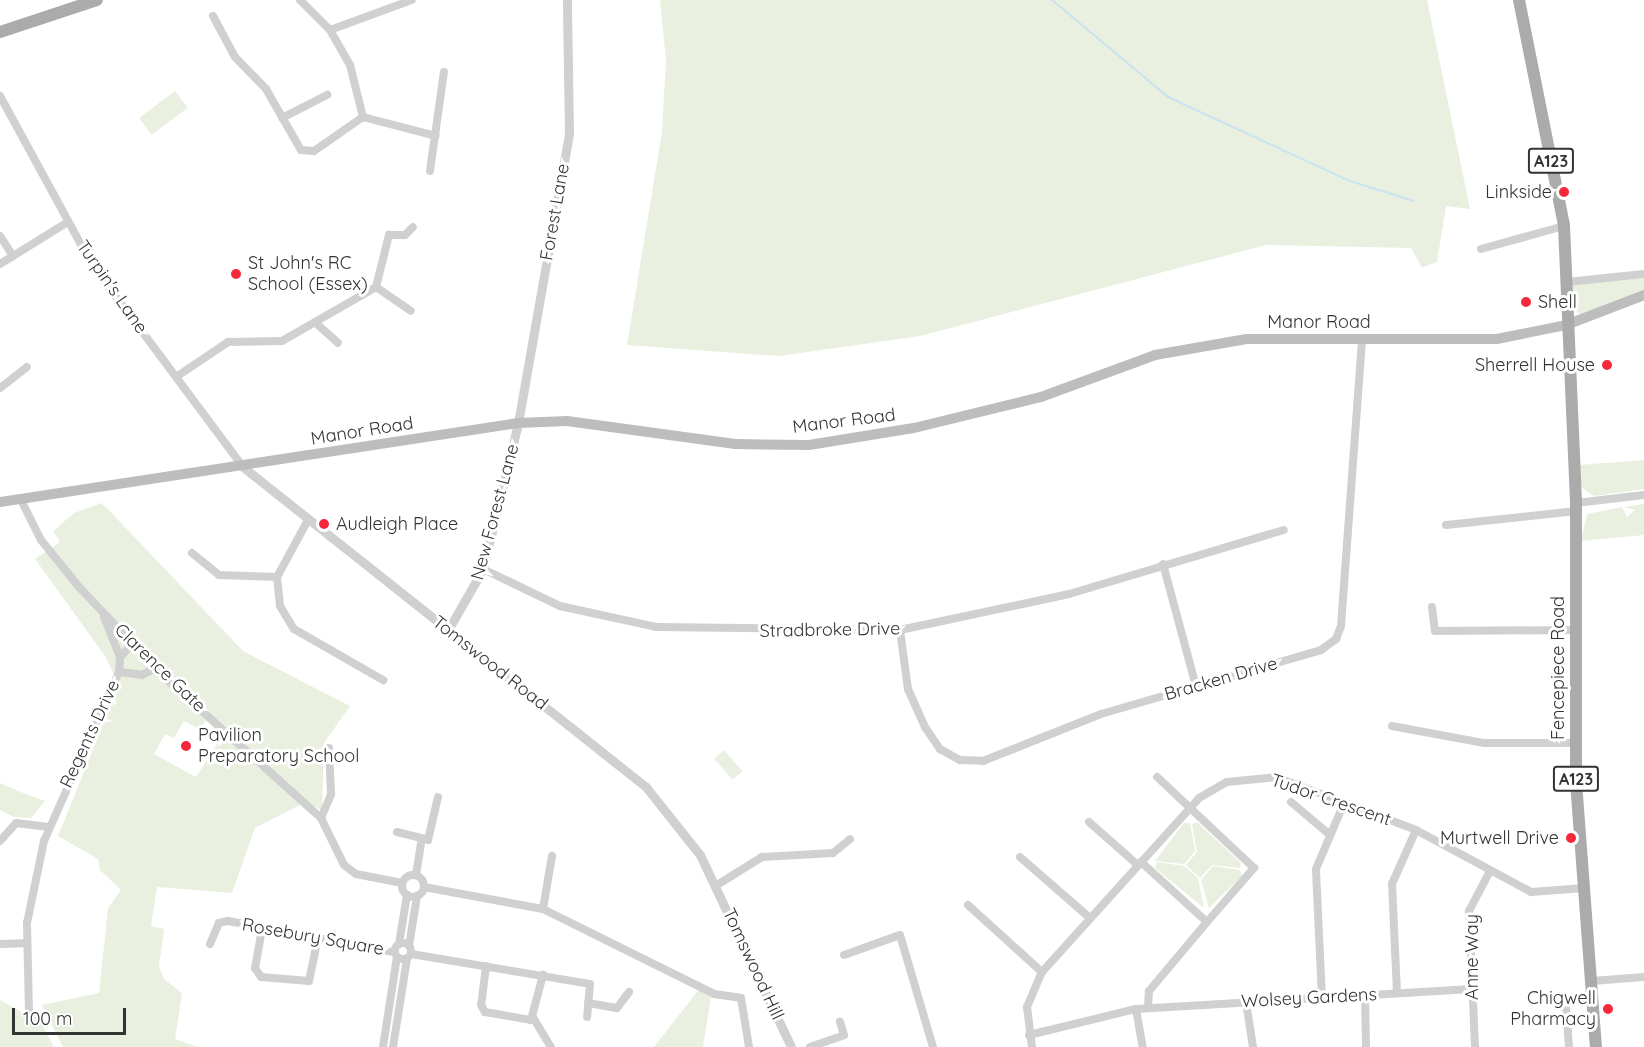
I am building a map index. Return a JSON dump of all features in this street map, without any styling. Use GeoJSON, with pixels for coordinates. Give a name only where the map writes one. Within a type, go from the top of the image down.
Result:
{"type":"FeatureCollection","features":[{"type":"Feature","properties":{"kind":"main road"},"geometry":{"type":"LineString","coordinates":[[0,32],[97,0]]}},
{"type":"Feature","properties":{"kind":"main road","name":"A123"},"geometry":{"type":"LineString","coordinates":[[1520,0],[1564,226],[1567,282],[1566,325]]}},
{"type":"Feature","properties":{"kind":"main road","name":"Manor Road"},"geometry":{"type":"LineString","coordinates":[[0,502],[518,423],[567,421],[735,444],[809,445],[914,429],[1041,397],[1155,356],[1246,339],[1497,339],[1566,325],[1644,296]]}},
{"type":"Feature","properties":{"kind":"main road","name":"Fencepiece Road"},"geometry":{"type":"LineString","coordinates":[[1566,325],[1576,507],[1575,743],[1596,1047]]}},
{"type":"Feature","properties":{"kind":"street"},"geometry":{"type":"LineString","coordinates":[[300,0],[330,30],[350,65],[363,117]]}},
{"type":"Feature","properties":{"kind":"street"},"geometry":{"type":"LineString","coordinates":[[330,30],[412,0]]}},
{"type":"Feature","properties":{"kind":"street","name":"Forest Lane"},"geometry":{"type":"LineString","coordinates":[[518,423],[569,134],[567,0]]}},
{"type":"Feature","properties":{"kind":"street"},"geometry":{"type":"LineString","coordinates":[[213,16],[235,57],[266,89],[301,150],[314,152],[363,117]]}},
{"type":"Feature","properties":{"kind":"street"},"geometry":{"type":"LineString","coordinates":[[430,171],[444,72]]}},
{"type":"Feature","properties":{"kind":"street"},"geometry":{"type":"LineString","coordinates":[[282,118],[327,94]]}},
{"type":"Feature","properties":{"kind":"street","name":"Turpin's Lane"},"geometry":{"type":"LineString","coordinates":[[0,96],[91,263],[243,466]]}},
{"type":"Feature","properties":{"kind":"street"},"geometry":{"type":"LineString","coordinates":[[363,117],[436,136]]}},
{"type":"Feature","properties":{"kind":"street"},"geometry":{"type":"LineString","coordinates":[[0,264],[68,222]]}},
{"type":"Feature","properties":{"kind":"street"},"geometry":{"type":"LineString","coordinates":[[1481,249],[1564,226]]}},
{"type":"Feature","properties":{"kind":"street"},"geometry":{"type":"LineString","coordinates":[[177,377],[228,342],[282,341],[317,324],[376,287],[389,235],[405,235],[413,227]]}},
{"type":"Feature","properties":{"kind":"street"},"geometry":{"type":"LineString","coordinates":[[0,236],[13,256]]}},
{"type":"Feature","properties":{"kind":"street"},"geometry":{"type":"LineString","coordinates":[[1567,282],[1644,274]]}},
{"type":"Feature","properties":{"kind":"street"},"geometry":{"type":"LineString","coordinates":[[376,287],[411,311]]}},
{"type":"Feature","properties":{"kind":"street"},"geometry":{"type":"LineString","coordinates":[[317,324],[338,343]]}},
{"type":"Feature","properties":{"kind":"street","name":"Bracken Drive"},"geometry":{"type":"LineString","coordinates":[[900,630],[908,689],[925,727],[940,749],[960,760],[983,760],[1101,714],[1321,650],[1336,639],[1350,547],[1362,339]]}},
{"type":"Feature","properties":{"kind":"street"},"geometry":{"type":"LineString","coordinates":[[0,388],[27,367]]}},
{"type":"Feature","properties":{"kind":"street","name":"New Forest Lane"},"geometry":{"type":"LineString","coordinates":[[448,630],[483,569],[518,423]]}},
{"type":"Feature","properties":{"kind":"street","name":"Tomswood Road"},"geometry":{"type":"LineString","coordinates":[[243,466],[646,787],[716,883]]}},
{"type":"Feature","properties":{"kind":"street"},"geometry":{"type":"LineString","coordinates":[[1446,525],[1644,495]]}},
{"type":"Feature","properties":{"kind":"street","name":"Clarence Gate"},"geometry":{"type":"LineString","coordinates":[[21,500],[41,540],[101,611],[155,668],[321,818],[349,870],[402,883]]}},
{"type":"Feature","properties":{"kind":"street"},"geometry":{"type":"LineString","coordinates":[[308,520],[277,577],[280,606],[294,629],[382,680]]}},
{"type":"Feature","properties":{"kind":"street","name":"Stradbroke Drive"},"geometry":{"type":"LineString","coordinates":[[483,569],[560,606],[656,627],[900,630],[1069,594],[1163,564],[1284,530]]}},
{"type":"Feature","properties":{"kind":"street"},"geometry":{"type":"LineString","coordinates":[[192,553],[219,575],[277,577]]}},
{"type":"Feature","properties":{"kind":"street"},"geometry":{"type":"LineString","coordinates":[[1163,564],[1196,686]]}},
{"type":"Feature","properties":{"kind":"street"},"geometry":{"type":"LineString","coordinates":[[1431,607],[1436,631],[1575,630]]}},
{"type":"Feature","properties":{"kind":"street"},"geometry":{"type":"LineString","coordinates":[[101,611],[120,657]]}},
{"type":"Feature","properties":{"kind":"street","name":"Regents Drive"},"geometry":{"type":"LineString","coordinates":[[29,1012],[25,943],[31,891],[49,826],[119,672],[120,657],[132,644]]}},
{"type":"Feature","properties":{"kind":"street"},"geometry":{"type":"LineString","coordinates":[[119,672],[142,675],[155,668]]}},
{"type":"Feature","properties":{"kind":"street"},"geometry":{"type":"LineString","coordinates":[[1392,726],[1484,744],[1575,743]]}},
{"type":"Feature","properties":{"kind":"street"},"geometry":{"type":"LineString","coordinates":[[321,818],[331,794],[329,748]]}},
{"type":"Feature","properties":{"kind":"street","name":"Tudor Crescent"},"geometry":{"type":"LineString","coordinates":[[1032,1047],[1029,1035],[1028,1000],[1042,972],[1189,809],[1227,782],[1262,776],[1344,802],[1416,830],[1531,892],[1586,888]]}},
{"type":"Feature","properties":{"kind":"street"},"geometry":{"type":"LineString","coordinates":[[1148,1008],[1149,991],[1254,868],[1157,777]]}},
{"type":"Feature","properties":{"kind":"street"},"geometry":{"type":"LineString","coordinates":[[438,797],[433,831],[421,842],[416,875],[424,887],[543,909],[704,988],[741,998],[749,1047]]}},
{"type":"Feature","properties":{"kind":"street"},"geometry":{"type":"LineString","coordinates":[[1291,802],[1330,835]]}},
{"type":"Feature","properties":{"kind":"street"},"geometry":{"type":"LineString","coordinates":[[1322,998],[1316,869],[1344,802]]}},
{"type":"Feature","properties":{"kind":"street"},"geometry":{"type":"LineString","coordinates":[[1089,822],[1207,922]]}},
{"type":"Feature","properties":{"kind":"street"},"geometry":{"type":"LineString","coordinates":[[0,841],[16,823],[49,826]]}},
{"type":"Feature","properties":{"kind":"street"},"geometry":{"type":"LineString","coordinates":[[1397,993],[1392,884],[1416,830]]}},
{"type":"Feature","properties":{"kind":"street"},"geometry":{"type":"LineString","coordinates":[[397,832],[421,842]]}},
{"type":"Feature","properties":{"kind":"street"},"geometry":{"type":"LineString","coordinates":[[716,883],[762,857],[833,853],[850,839]]}},
{"type":"Feature","properties":{"kind":"street"},"geometry":{"type":"LineString","coordinates":[[543,909],[552,856]]}},
{"type":"Feature","properties":{"kind":"street"},"geometry":{"type":"LineString","coordinates":[[1020,856],[1090,918]]}},
{"type":"Feature","properties":{"kind":"street","name":"Anne Way"},"geometry":{"type":"LineString","coordinates":[[1475,1047],[1469,911],[1490,871]]}},
{"type":"Feature","properties":{"kind":"street"},"geometry":{"type":"LineString","coordinates":[[383,1047],[407,895],[402,883],[416,875]]}},
{"type":"Feature","properties":{"kind":"street","name":"Tomswood Hill"},"geometry":{"type":"LineString","coordinates":[[716,883],[791,1047]]}},
{"type":"Feature","properties":{"kind":"street"},"geometry":{"type":"LineString","coordinates":[[393,1047],[417,896],[424,887]]}},
{"type":"Feature","properties":{"kind":"street"},"geometry":{"type":"LineString","coordinates":[[407,895],[417,896]]}},
{"type":"Feature","properties":{"kind":"street"},"geometry":{"type":"LineString","coordinates":[[968,905],[1042,972]]}},
{"type":"Feature","properties":{"kind":"street","name":"Rosebury Square"},"geometry":{"type":"LineString","coordinates":[[210,944],[223,921],[397,951]]}},
{"type":"Feature","properties":{"kind":"street"},"geometry":{"type":"LineString","coordinates":[[262,929],[255,968],[261,976],[309,981],[318,938]]}},
{"type":"Feature","properties":{"kind":"street"},"geometry":{"type":"LineString","coordinates":[[844,955],[900,935],[933,1047]]}},
{"type":"Feature","properties":{"kind":"street"},"geometry":{"type":"LineString","coordinates":[[0,944],[25,943]]}},
{"type":"Feature","properties":{"kind":"street"},"geometry":{"type":"LineString","coordinates":[[397,951],[590,984],[587,1017]]}},
{"type":"Feature","properties":{"kind":"street"},"geometry":{"type":"LineString","coordinates":[[397,951],[409,953]]}},
{"type":"Feature","properties":{"kind":"street"},"geometry":{"type":"LineString","coordinates":[[486,966],[481,1005],[485,1012],[534,1019]]}},
{"type":"Feature","properties":{"kind":"street"},"geometry":{"type":"LineString","coordinates":[[543,975],[534,1019],[551,1047]]}},
{"type":"Feature","properties":{"kind":"street"},"geometry":{"type":"LineString","coordinates":[[1569,1047],[1566,1005],[1577,995],[1593,987],[1644,977]]}},
{"type":"Feature","properties":{"kind":"street","name":"Wolsey Gardens"},"geometry":{"type":"LineString","coordinates":[[1029,1035],[1136,1009],[1471,989]]}},
{"type":"Feature","properties":{"kind":"street"},"geometry":{"type":"LineString","coordinates":[[588,1003],[617,1008],[629,992]]}},
{"type":"Feature","properties":{"kind":"street"},"geometry":{"type":"LineString","coordinates":[[1365,995],[1366,1047]]}},
{"type":"Feature","properties":{"kind":"street"},"geometry":{"type":"LineString","coordinates":[[1246,1002],[1253,1047]]}},
{"type":"Feature","properties":{"kind":"street"},"geometry":{"type":"LineString","coordinates":[[1136,1009],[1143,1047]]}},
{"type":"Feature","properties":{"kind":"street"},"geometry":{"type":"LineString","coordinates":[[810,1047],[844,1035],[840,1022]]}},
{"type":"Feature","properties":{"kind":"green space"},"geometry":{"type":"Polygon","coordinates":[[[660,0],[1427,0],[1470,209],[1446,206],[1437,262],[1422,268],[1411,248],[1266,245],[920,336],[779,356],[627,345],[662,132],[666,59],[660,0]]]}},
{"type":"Feature","properties":{"kind":"green space"},"geometry":{"type":"Polygon","coordinates":[[[175,91],[188,108],[152,135],[139,118],[175,91]]]}},
{"type":"Feature","properties":{"kind":"green space"},"geometry":{"type":"Polygon","coordinates":[[[1644,278],[1644,291],[1580,314],[1572,308],[1571,284],[1644,278]]]}},
{"type":"Feature","properties":{"kind":"green space"},"geometry":{"type":"Polygon","coordinates":[[[1644,460],[1644,489],[1594,496],[1581,487],[1579,465],[1644,460]]]}},
{"type":"Feature","properties":{"kind":"green space"},"geometry":{"type":"Polygon","coordinates":[[[102,503],[243,651],[350,706],[324,743],[322,810],[306,802],[255,828],[232,893],[157,887],[151,926],[164,929],[159,966],[164,979],[182,993],[175,1039],[198,1047],[63,1047],[42,1005],[99,993],[108,908],[121,890],[100,870],[98,859],[58,836],[119,685],[105,656],[35,559],[60,542],[53,531],[74,513],[102,503]],[[184,721],[174,738],[165,734],[154,754],[196,777],[223,735],[206,721],[199,729],[184,721]]]}},
{"type":"Feature","properties":{"kind":"green space"},"geometry":{"type":"Polygon","coordinates":[[[1644,504],[1644,535],[1581,541],[1587,514],[1622,507],[1627,517],[1635,510],[1624,507],[1644,504]]]}},
{"type":"Feature","properties":{"kind":"green space"},"geometry":{"type":"Polygon","coordinates":[[[724,750],[742,771],[733,780],[714,759],[724,750]]]}},
{"type":"Feature","properties":{"kind":"green space"},"geometry":{"type":"Polygon","coordinates":[[[0,783],[45,801],[31,818],[14,817],[0,810],[0,783]]]}},
{"type":"Feature","properties":{"kind":"green space"},"geometry":{"type":"Polygon","coordinates":[[[1197,822],[1241,863],[1240,868],[1212,865],[1200,878],[1186,865],[1197,852],[1192,824],[1197,822]]]}},
{"type":"Feature","properties":{"kind":"green space"},"geometry":{"type":"Polygon","coordinates":[[[1184,823],[1190,823],[1195,851],[1184,864],[1155,861],[1184,823]]]}},
{"type":"Feature","properties":{"kind":"green space"},"geometry":{"type":"Polygon","coordinates":[[[1157,862],[1184,866],[1198,878],[1204,908],[1155,868],[1157,862]]]}},
{"type":"Feature","properties":{"kind":"green space"},"geometry":{"type":"Polygon","coordinates":[[[1213,866],[1240,870],[1242,876],[1209,908],[1201,880],[1213,866]]]}},
{"type":"Feature","properties":{"kind":"green space"},"geometry":{"type":"Polygon","coordinates":[[[700,988],[711,997],[703,1047],[654,1047],[700,988]]]}},
{"type":"Feature","properties":{"kind":"green space"},"geometry":{"type":"Polygon","coordinates":[[[0,1000],[23,1013],[34,1009],[54,1047],[0,1047],[0,1000]]]}},
{"type":"Feature","properties":{"kind":"waterway"},"geometry":{"type":"LineString","coordinates":[[1052,0],[1168,97],[1350,181],[1414,201]]}},
{"type":"Feature","properties":{"kind":"place","name":"Linkside"},"geometry":{"type":"Point","coordinates":[1564,192]}},
{"type":"Feature","properties":{"kind":"place","name":"St John's RC School (Essex)"},"geometry":{"type":"Point","coordinates":[236,274]}},
{"type":"Feature","properties":{"kind":"place","name":"Shell"},"geometry":{"type":"Point","coordinates":[1526,302]}},
{"type":"Feature","properties":{"kind":"place","name":"Sherrell House"},"geometry":{"type":"Point","coordinates":[1607,365]}},
{"type":"Feature","properties":{"kind":"place","name":"Audleigh Place"},"geometry":{"type":"Point","coordinates":[324,524]}},
{"type":"Feature","properties":{"kind":"place","name":"Pavilion Preparatory School"},"geometry":{"type":"Point","coordinates":[186,746]}},
{"type":"Feature","properties":{"kind":"place","name":"Murtwell Drive"},"geometry":{"type":"Point","coordinates":[1571,838]}},
{"type":"Feature","properties":{"kind":"place","name":"Chigwell Pharmacy"},"geometry":{"type":"Point","coordinates":[1608,1009]}}]}
